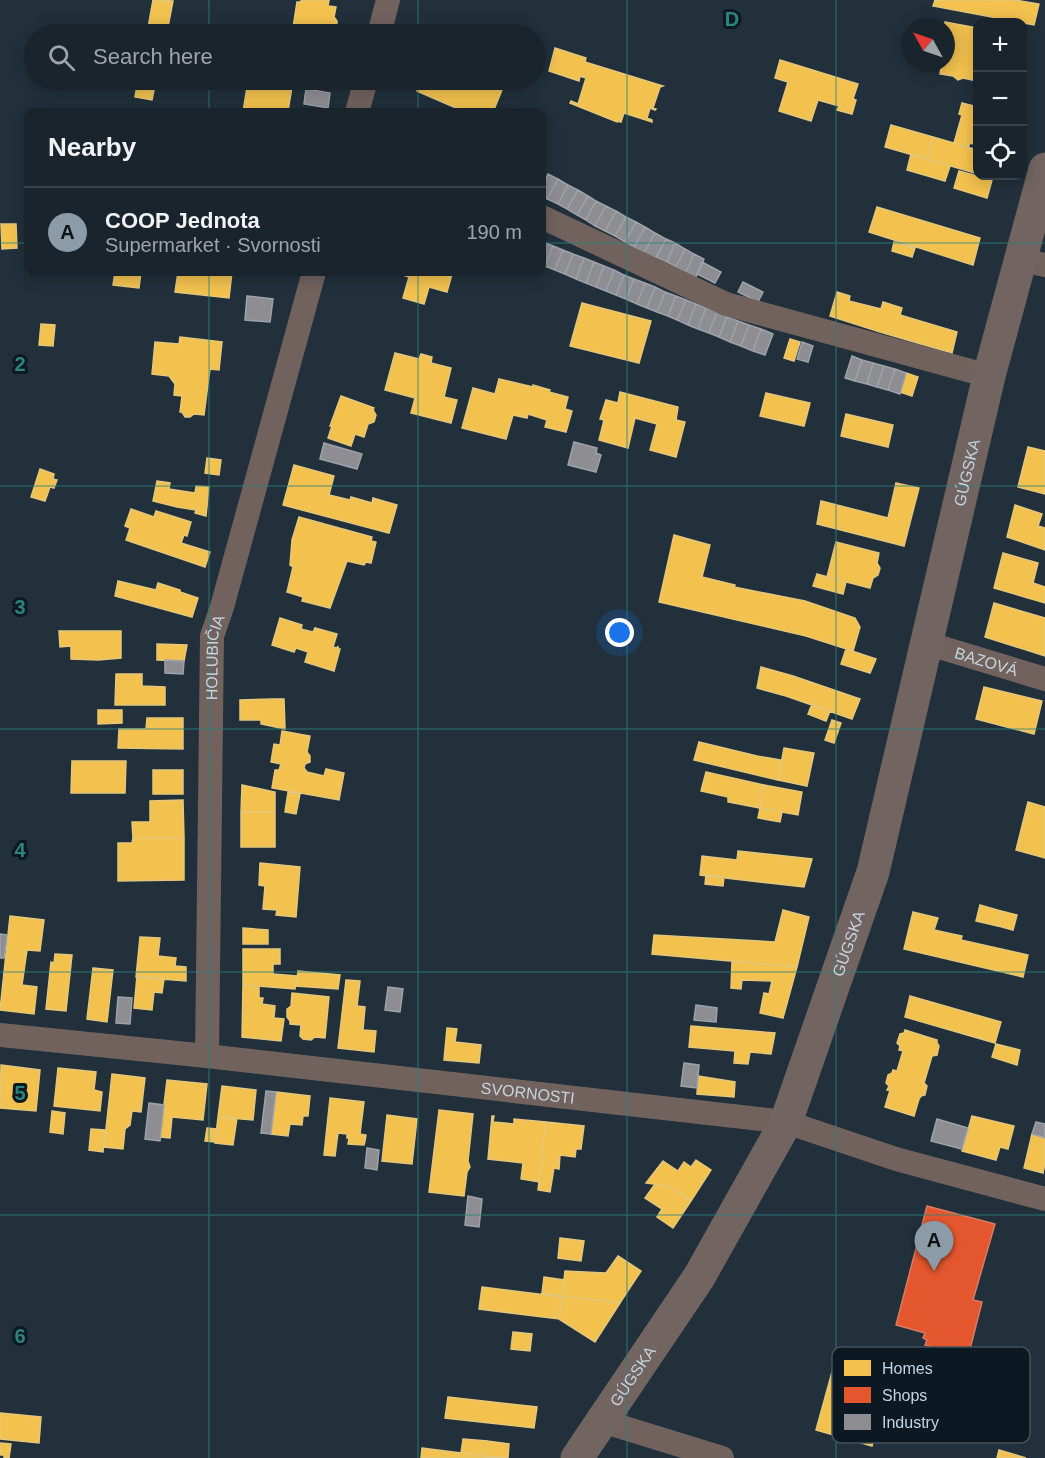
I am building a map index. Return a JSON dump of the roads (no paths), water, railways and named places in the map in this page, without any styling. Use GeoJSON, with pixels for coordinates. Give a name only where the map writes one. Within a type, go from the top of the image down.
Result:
{"type":"FeatureCollection","features":[{"type":"Feature","properties":{"kind":"main road","name":"GÚGSKA"},"geometry":{"type":"LineString","coordinates":[[578,1458],[699,1277],[786,1122],[873,872],[989,376],[1033,262],[1045,169]]}},
{"type":"Feature","properties":{"kind":"street"},"geometry":{"type":"LineString","coordinates":[[382,24],[388,0]]}},
{"type":"Feature","properties":{"kind":"street"},"geometry":{"type":"LineString","coordinates":[[358,108],[363,90]]}},
{"type":"Feature","properties":{"kind":"street"},"geometry":{"type":"LineString","coordinates":[[546,219],[726,304],[989,376]]}},
{"type":"Feature","properties":{"kind":"street","name":"HOLUBIČIA"},"geometry":{"type":"LineString","coordinates":[[207,1056],[212,636],[222,607],[313,276]]}},
{"type":"Feature","properties":{"kind":"street","name":"BAZOVÁ"},"geometry":{"type":"LineString","coordinates":[[927,643],[1045,679]]}},
{"type":"Feature","properties":{"kind":"street","name":"SVORNOSTI"},"geometry":{"type":"LineString","coordinates":[[0,1035],[207,1056],[786,1122],[896,1159],[1045,1199]]}},
{"type":"Feature","properties":{"kind":"street"},"geometry":{"type":"LineString","coordinates":[[602,1421],[722,1458]]}},
{"type":"Feature","properties":{"kind":"place","name":"COOP Jednota"},"geometry":{"type":"Point","coordinates":[934,1271]}}]}
